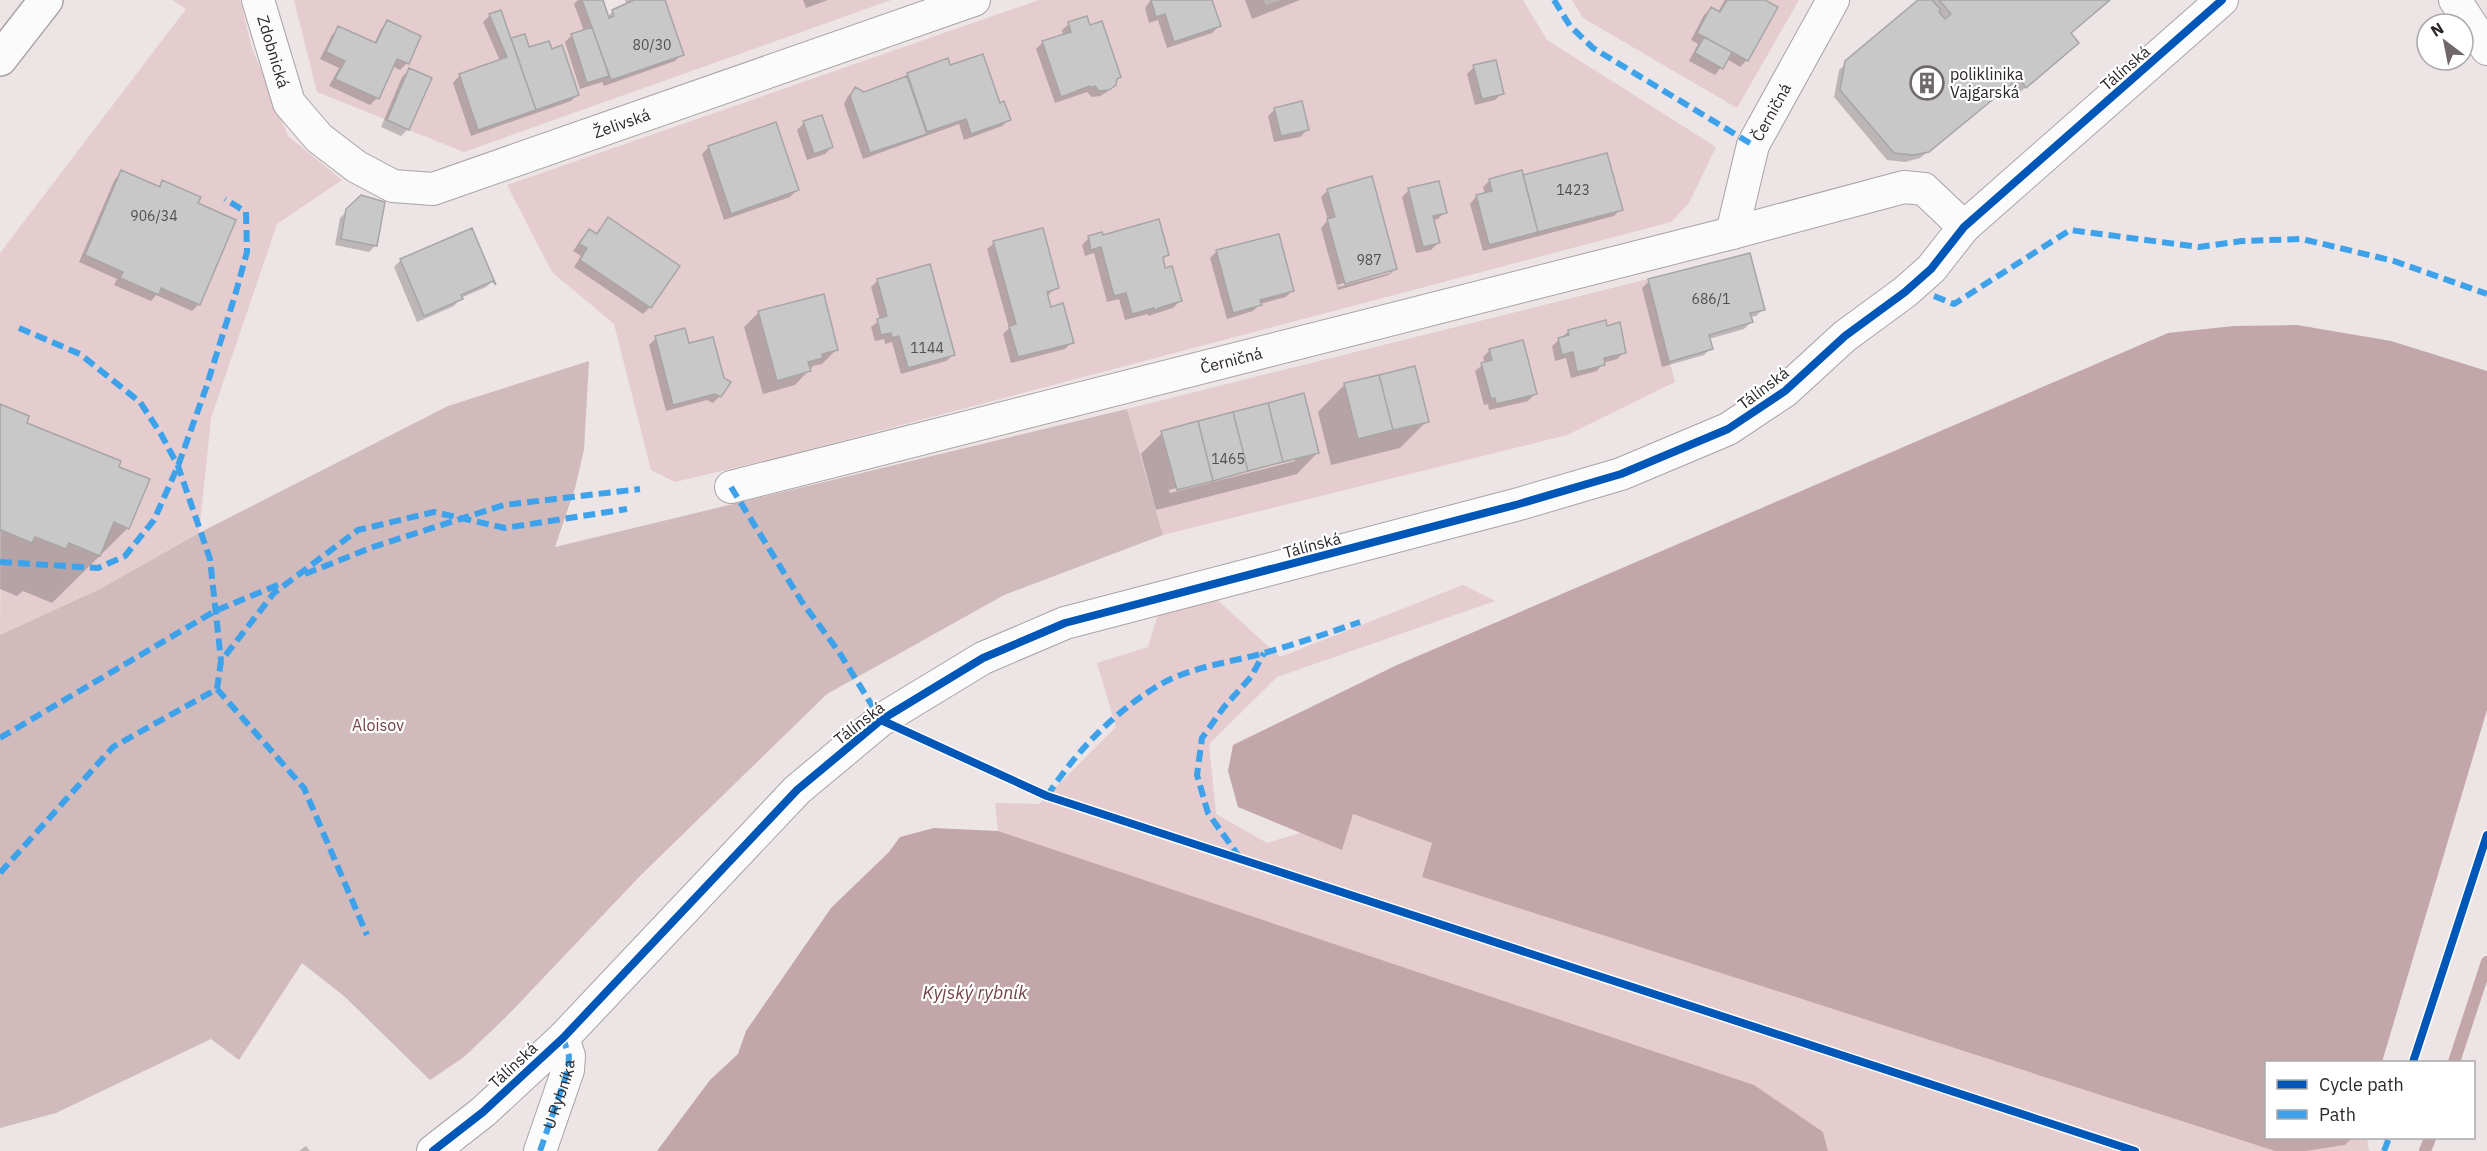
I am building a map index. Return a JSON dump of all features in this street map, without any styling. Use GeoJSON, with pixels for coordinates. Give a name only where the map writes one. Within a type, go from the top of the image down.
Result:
{"type":"FeatureCollection","features":[{"type":"Feature","properties":{"kind":"street","name":"Zdobnická"},"geometry":{"type":"LineString","coordinates":[[258,0],[289,103]]}},
{"type":"Feature","properties":{"kind":"street","name":"Želivská"},"geometry":{"type":"LineString","coordinates":[[289,103],[319,138],[357,167],[393,186],[433,189],[974,0]]}},
{"type":"Feature","properties":{"kind":"street","name":"Černičná"},"geometry":{"type":"LineString","coordinates":[[1732,233],[1753,145],[1833,0]]}},
{"type":"Feature","properties":{"kind":"street","name":"Tálínská"},"geometry":{"type":"LineString","coordinates":[[433,1151],[483,1112],[563,1038],[797,790],[881,720],[983,658],[1065,623],[1519,504],[1621,474],[1728,429],[1785,391],[1845,336],[1905,292],[1930,269],[1964,227],[2222,0]]}},
{"type":"Feature","properties":{"kind":"street"},"geometry":{"type":"LineString","coordinates":[[2455,0],[2487,49]]}},
{"type":"Feature","properties":{"kind":"street"},"geometry":{"type":"LineString","coordinates":[[0,59],[40,4]]}},
{"type":"Feature","properties":{"kind":"street","name":"Černičná"},"geometry":{"type":"LineString","coordinates":[[731,487],[1732,233],[1904,187],[1924,189],[1964,227]]}},
{"type":"Feature","properties":{"kind":"street","name":"U Rybníka"},"geometry":{"type":"LineString","coordinates":[[540,1151],[568,1070],[569,1056],[563,1038]]}},
{"type":"Feature","properties":{"kind":"shaded area"},"geometry":{"type":"Polygon","coordinates":[[[172,0],[240,0],[252,48],[288,136],[342,180],[277,224],[211,418],[199,533],[100,589],[0,635],[1,530],[32,543],[35,537],[66,549],[69,543],[100,556],[114,522],[130,529],[149,480],[119,467],[121,461],[27,423],[29,416],[0,404],[0,253],[186,9],[172,0]],[[121,170],[85,255],[123,272],[120,277],[159,294],[161,288],[200,304],[236,220],[198,203],[200,197],[163,180],[160,187],[121,170]]]}},
{"type":"Feature","properties":{"kind":"shaded area"},"geometry":{"type":"Polygon","coordinates":[[[294,0],[582,0],[592,27],[571,35],[588,83],[609,76],[611,80],[665,0],[891,0],[464,152],[409,130],[431,78],[409,69],[387,120],[317,92],[294,0]],[[500,10],[489,14],[507,57],[459,75],[479,130],[579,95],[562,45],[552,49],[549,41],[529,47],[525,34],[511,38],[500,10]],[[388,20],[376,43],[338,27],[326,52],[345,61],[335,78],[397,59],[409,64],[421,36],[388,20]]]}},
{"type":"Feature","properties":{"kind":"shaded area"},"geometry":{"type":"Polygon","coordinates":[[[1039,0],[1151,0],[1156,17],[1165,14],[1174,42],[1220,26],[1212,0],[1264,0],[1266,5],[1281,0],[1523,0],[1547,40],[1716,147],[1689,203],[1671,222],[776,458],[675,482],[651,470],[614,324],[552,272],[507,185],[1039,0]],[[1086,16],[1068,22],[1071,32],[1042,41],[1061,97],[1090,86],[1095,86],[1099,91],[1109,90],[1121,77],[1102,21],[1090,25],[1086,16]],[[983,54],[950,65],[948,59],[966,119],[1010,120],[1005,102],[1000,103],[983,54]],[[1473,66],[1482,99],[1504,94],[1473,66]],[[907,76],[864,92],[855,87],[850,96],[870,153],[926,133],[907,76]],[[1302,101],[1281,136],[1309,130],[1302,101]],[[822,115],[804,121],[814,154],[833,147],[822,115]],[[776,122],[731,214],[799,190],[776,122]],[[1607,153],[1523,175],[1521,170],[1489,179],[1492,191],[1476,196],[1490,245],[1623,209],[1607,153]],[[1372,177],[1335,217],[1327,220],[1345,284],[1397,269],[1372,177]],[[1439,181],[1409,188],[1423,247],[1439,243],[1433,216],[1447,212],[1439,181]],[[608,217],[597,234],[588,229],[579,243],[587,248],[580,260],[651,308],[680,266],[608,217]],[[1159,220],[1103,235],[1101,232],[1088,236],[1091,250],[1101,247],[1114,295],[1126,293],[1132,314],[1154,308],[1158,310],[1172,266],[1165,268],[1163,257],[1169,255],[1159,220]],[[1279,234],[1216,250],[1233,313],[1261,305],[1260,300],[1294,291],[1279,234]],[[993,241],[1016,324],[1009,326],[1018,357],[1073,342],[1062,303],[1051,307],[1047,292],[993,241]],[[824,294],[758,311],[777,381],[811,372],[808,362],[823,358],[822,354],[837,350],[824,294]],[[887,316],[877,319],[881,335],[891,333],[892,338],[899,336],[955,355],[887,316]],[[685,328],[655,337],[715,394],[721,397],[731,382],[724,378],[713,337],[689,343],[685,328]]]}},
{"type":"Feature","properties":{"kind":"shaded area"},"geometry":{"type":"Polygon","coordinates":[[[1572,0],[1727,0],[1720,12],[1711,7],[1697,32],[1704,37],[1695,53],[1723,69],[1732,52],[1748,60],[1778,8],[1765,0],[1799,0],[1737,108],[1583,18],[1572,0]]]}},
{"type":"Feature","properties":{"kind":"shaded area"},"geometry":{"type":"Polygon","coordinates":[[[1648,279],[1675,382],[1567,435],[1163,535],[1127,409],[1648,279]],[[1606,320],[1568,330],[1569,335],[1558,338],[1562,355],[1573,352],[1578,372],[1605,365],[1604,358],[1626,352],[1619,322],[1607,326],[1606,320]],[[1523,340],[1490,349],[1492,360],[1481,363],[1491,399],[1495,398],[1496,404],[1537,394],[1523,340]],[[1415,366],[1344,383],[1358,439],[1429,422],[1415,366]],[[1304,393],[1162,431],[1177,490],[1319,453],[1304,393]]]}},
{"type":"Feature","properties":{"kind":"shaded area"},"geometry":{"type":"Polygon","coordinates":[[[1463,585],[1495,601],[1277,677],[1209,744],[1216,814],[1267,843],[1300,833],[1342,849],[1353,814],[1432,843],[1423,877],[2275,1151],[1828,1151],[1823,1132],[1187,896],[998,831],[995,803],[1039,804],[1116,727],[1097,663],[1148,647],[1158,614],[1214,597],[1280,657],[1463,585]]]}},
{"type":"Feature","properties":{"kind":"shaded area"},"geometry":{"type":"Polygon","coordinates":[[[2351,1139],[2367,1139],[2369,1151],[2306,1151],[2345,1145],[2351,1139]]]}},
{"type":"Feature","properties":{"kind":"green space","name":"Aloisov"},"geometry":{"type":"Polygon","coordinates":[[[589,361],[584,450],[575,488],[555,547],[1127,409],[1163,535],[1004,595],[827,694],[640,876],[506,1017],[464,1057],[430,1080],[344,996],[302,963],[239,1060],[211,1039],[56,1113],[0,1128],[0,635],[100,589],[199,533],[448,406],[589,361]]]}},
{"type":"Feature","properties":{"kind":"water"},"geometry":{"type":"Polygon","coordinates":[[[2297,325],[2391,341],[2487,371],[2487,710],[2382,1061],[2265,1061],[2265,1139],[2351,1139],[2345,1145],[2306,1151],[2275,1151],[1422,877],[1432,843],[1353,814],[1342,850],[1238,807],[1228,771],[1233,745],[1397,665],[2168,333],[2234,326],[2297,325]]]}},
{"type":"Feature","properties":{"kind":"water","name":"Kyjský rybník"},"geometry":{"type":"Polygon","coordinates":[[[934,828],[998,831],[1754,1085],[1823,1132],[1828,1151],[657,1151],[710,1080],[738,1054],[746,1031],[831,908],[889,852],[900,837],[934,828]]]}},
{"type":"Feature","properties":{"kind":"building"},"geometry":{"type":"Polygon","coordinates":[[[582,0],[603,0],[609,18],[614,16],[612,10],[634,0],[665,0],[684,55],[611,80],[582,0]]]}},
{"type":"Feature","properties":{"kind":"building"},"geometry":{"type":"Polygon","coordinates":[[[1151,0],[1212,0],[1221,26],[1174,42],[1165,14],[1156,17],[1151,0]]]}},
{"type":"Feature","properties":{"kind":"building"},"geometry":{"type":"Polygon","coordinates":[[[1727,0],[1765,0],[1778,7],[1748,61],[1697,33],[1711,7],[1720,12],[1727,0]]]}},
{"type":"Feature","properties":{"kind":"building","name":"poliklinika Vajgarská"},"geometry":{"type":"Polygon","coordinates":[[[1918,0],[1932,0],[1945,19],[1951,14],[1939,0],[2110,0],[2071,33],[2079,43],[2026,88],[2019,78],[1929,152],[1913,155],[1894,153],[1840,90],[1845,61],[1918,0]]]}},
{"type":"Feature","properties":{"kind":"building"},"geometry":{"type":"Polygon","coordinates":[[[501,10],[536,110],[478,130],[459,74],[507,57],[489,14],[501,10]]]}},
{"type":"Feature","properties":{"kind":"building"},"geometry":{"type":"Polygon","coordinates":[[[1087,16],[1090,25],[1102,21],[1121,77],[1109,90],[1099,91],[1095,86],[1091,88],[1090,86],[1061,97],[1042,41],[1071,32],[1068,22],[1087,16]]]}},
{"type":"Feature","properties":{"kind":"building"},"geometry":{"type":"Polygon","coordinates":[[[387,20],[421,36],[409,64],[397,59],[379,99],[335,79],[345,61],[326,52],[338,26],[376,43],[387,20]]]}},
{"type":"Feature","properties":{"kind":"building"},"geometry":{"type":"Polygon","coordinates":[[[592,27],[609,76],[587,83],[571,34],[592,27]]]}},
{"type":"Feature","properties":{"kind":"building"},"geometry":{"type":"Polygon","coordinates":[[[525,34],[529,47],[549,41],[552,49],[562,45],[579,95],[536,110],[511,38],[525,34]]]}},
{"type":"Feature","properties":{"kind":"building"},"geometry":{"type":"Polygon","coordinates":[[[1704,37],[1732,52],[1723,69],[1695,53],[1704,37]]]}},
{"type":"Feature","properties":{"kind":"building"},"geometry":{"type":"Polygon","coordinates":[[[983,54],[1000,103],[1004,101],[1011,120],[971,134],[966,119],[927,132],[907,73],[948,58],[950,65],[983,54]]]}},
{"type":"Feature","properties":{"kind":"building"},"geometry":{"type":"Polygon","coordinates":[[[1496,60],[1504,94],[1482,99],[1473,65],[1496,60]]]}},
{"type":"Feature","properties":{"kind":"building"},"geometry":{"type":"Polygon","coordinates":[[[409,68],[432,78],[409,130],[387,120],[409,68]]]}},
{"type":"Feature","properties":{"kind":"building"},"geometry":{"type":"Polygon","coordinates":[[[907,76],[927,134],[870,153],[850,96],[855,87],[864,92],[907,76]]]}},
{"type":"Feature","properties":{"kind":"building"},"geometry":{"type":"Polygon","coordinates":[[[1302,101],[1309,130],[1281,136],[1274,108],[1302,101]]]}},
{"type":"Feature","properties":{"kind":"building"},"geometry":{"type":"Polygon","coordinates":[[[822,115],[833,147],[814,154],[803,121],[822,115]]]}},
{"type":"Feature","properties":{"kind":"building"},"geometry":{"type":"Polygon","coordinates":[[[776,122],[799,190],[731,214],[708,146],[776,122]]]}},
{"type":"Feature","properties":{"kind":"building"},"geometry":{"type":"Polygon","coordinates":[[[1607,153],[1623,210],[1538,232],[1523,175],[1607,153]]]}},
{"type":"Feature","properties":{"kind":"building"},"geometry":{"type":"Polygon","coordinates":[[[121,170],[160,187],[162,180],[201,197],[198,203],[236,220],[200,305],[161,288],[159,295],[120,278],[123,272],[85,255],[121,170]]]}},
{"type":"Feature","properties":{"kind":"building"},"geometry":{"type":"Polygon","coordinates":[[[1522,170],[1538,232],[1489,245],[1476,195],[1492,191],[1489,179],[1522,170]]]}},
{"type":"Feature","properties":{"kind":"building"},"geometry":{"type":"Polygon","coordinates":[[[1372,176],[1397,269],[1345,284],[1327,219],[1335,217],[1327,189],[1372,176]]]}},
{"type":"Feature","properties":{"kind":"building"},"geometry":{"type":"Polygon","coordinates":[[[1439,181],[1447,213],[1433,216],[1440,243],[1423,247],[1408,188],[1439,181]]]}},
{"type":"Feature","properties":{"kind":"building"},"geometry":{"type":"Polygon","coordinates":[[[361,195],[385,202],[377,246],[341,239],[346,209],[361,195]]]}},
{"type":"Feature","properties":{"kind":"building"},"geometry":{"type":"Polygon","coordinates":[[[608,217],[680,266],[651,308],[580,260],[587,248],[579,244],[589,229],[597,234],[608,217]]]}},
{"type":"Feature","properties":{"kind":"building"},"geometry":{"type":"Polygon","coordinates":[[[1159,219],[1169,255],[1163,257],[1165,268],[1172,266],[1182,301],[1158,308],[1158,310],[1154,308],[1132,314],[1126,293],[1114,296],[1101,247],[1091,250],[1088,236],[1102,232],[1103,235],[1159,219]]]}},
{"type":"Feature","properties":{"kind":"building"},"geometry":{"type":"Polygon","coordinates":[[[472,228],[496,285],[493,281],[461,295],[463,299],[424,316],[400,259],[472,228]]]}},
{"type":"Feature","properties":{"kind":"building"},"geometry":{"type":"Polygon","coordinates":[[[1043,228],[1059,288],[1047,292],[1051,307],[1063,303],[1074,343],[1018,357],[1009,326],[1016,324],[993,241],[1043,228]]]}},
{"type":"Feature","properties":{"kind":"building"},"geometry":{"type":"Polygon","coordinates":[[[1279,234],[1294,291],[1260,300],[1262,305],[1233,313],[1216,250],[1279,234]]]}},
{"type":"Feature","properties":{"kind":"building"},"geometry":{"type":"Polygon","coordinates":[[[1750,253],[1765,310],[1750,313],[1753,322],[1709,335],[1713,349],[1669,362],[1648,279],[1750,253]]]}},
{"type":"Feature","properties":{"kind":"building"},"geometry":{"type":"Polygon","coordinates":[[[930,264],[955,355],[908,368],[899,336],[892,338],[891,333],[881,335],[877,319],[887,316],[877,279],[930,264]]]}},
{"type":"Feature","properties":{"kind":"building"},"geometry":{"type":"Polygon","coordinates":[[[824,294],[838,350],[822,354],[823,358],[808,362],[811,371],[777,381],[758,311],[824,294]]]}},
{"type":"Feature","properties":{"kind":"building"},"geometry":{"type":"Polygon","coordinates":[[[1606,320],[1607,326],[1620,322],[1626,353],[1604,358],[1605,365],[1577,372],[1573,352],[1562,355],[1558,338],[1569,335],[1568,330],[1606,320]]]}},
{"type":"Feature","properties":{"kind":"building"},"geometry":{"type":"Polygon","coordinates":[[[685,328],[689,343],[713,337],[724,378],[731,382],[721,397],[715,394],[673,405],[655,336],[685,328]]]}},
{"type":"Feature","properties":{"kind":"building"},"geometry":{"type":"Polygon","coordinates":[[[1523,340],[1537,394],[1496,404],[1495,398],[1491,399],[1481,363],[1492,360],[1489,349],[1523,340]]]}},
{"type":"Feature","properties":{"kind":"building"},"geometry":{"type":"Polygon","coordinates":[[[1415,366],[1429,422],[1393,430],[1379,375],[1415,366]]]}},
{"type":"Feature","properties":{"kind":"building"},"geometry":{"type":"Polygon","coordinates":[[[1379,375],[1393,430],[1358,439],[1344,383],[1379,375]]]}},
{"type":"Feature","properties":{"kind":"building"},"geometry":{"type":"Polygon","coordinates":[[[1304,393],[1319,453],[1283,462],[1268,403],[1304,393]]]}},
{"type":"Feature","properties":{"kind":"building"},"geometry":{"type":"Polygon","coordinates":[[[1268,403],[1283,462],[1248,471],[1233,412],[1268,403]]]}},
{"type":"Feature","properties":{"kind":"building"},"geometry":{"type":"Polygon","coordinates":[[[0,404],[29,416],[27,423],[121,461],[119,467],[150,479],[129,529],[114,522],[100,556],[69,543],[66,549],[35,537],[32,543],[1,530],[0,532],[0,404]]]}},
{"type":"Feature","properties":{"kind":"building"},"geometry":{"type":"Polygon","coordinates":[[[1233,412],[1248,471],[1213,481],[1198,421],[1233,412]]]}},
{"type":"Feature","properties":{"kind":"building"},"geometry":{"type":"Polygon","coordinates":[[[1198,421],[1213,481],[1177,490],[1161,431],[1198,421]]]}},
{"type":"Feature","properties":{"kind":"waterway"},"geometry":{"type":"LineString","coordinates":[[2454,1061],[2487,962]]}},
{"type":"Feature","properties":{"kind":"waterway"},"geometry":{"type":"LineString","coordinates":[[2425,1151],[2430,1139]]}},
{"type":"Feature","properties":{"kind":"marked path"},"geometry":{"type":"LineString","coordinates":[[1554,0],[1570,26],[1593,48],[1753,145]]}},
{"type":"Feature","properties":{"kind":"marked path"},"geometry":{"type":"LineString","coordinates":[[0,562],[98,568],[125,556],[154,520],[178,466],[206,388],[247,252],[246,212],[225,199]]}},
{"type":"Feature","properties":{"kind":"marked path"},"geometry":{"type":"LineString","coordinates":[[1934,296],[1954,304],[2070,230],[2199,247],[2242,241],[2302,239],[2394,261],[2487,294]]}},
{"type":"Feature","properties":{"kind":"marked path"},"geometry":{"type":"LineString","coordinates":[[19,328],[80,354],[140,402],[161,434],[178,466],[210,559],[221,661]]}},
{"type":"Feature","properties":{"kind":"marked path"},"geometry":{"type":"LineString","coordinates":[[731,487],[802,602],[839,652],[881,720],[885,722]]}},
{"type":"Feature","properties":{"kind":"marked path"},"geometry":{"type":"LineString","coordinates":[[305,574],[373,547],[504,505],[640,489]]}},
{"type":"Feature","properties":{"kind":"marked path"},"geometry":{"type":"LineString","coordinates":[[0,873],[113,747],[217,689],[221,661],[274,593],[358,530],[434,512],[505,528],[627,509]]}},
{"type":"Feature","properties":{"kind":"marked path"},"geometry":{"type":"LineString","coordinates":[[0,738],[215,611],[280,584]]}},
{"type":"Feature","properties":{"kind":"marked path"},"geometry":{"type":"LineString","coordinates":[[1047,796],[1070,764],[1109,722],[1168,680],[1208,666],[1276,650],[1360,622]]}},
{"type":"Feature","properties":{"kind":"marked path"},"geometry":{"type":"LineString","coordinates":[[1240,858],[1208,813],[1197,775],[1202,738],[1224,707],[1251,677],[1264,653]]}},
{"type":"Feature","properties":{"kind":"marked path"},"geometry":{"type":"LineString","coordinates":[[217,689],[304,788],[367,935]]}},
{"type":"Feature","properties":{"kind":"marked path"},"geometry":{"type":"LineString","coordinates":[[540,1151],[568,1070],[569,1056],[563,1038]]}},
{"type":"Feature","properties":{"kind":"marked path"},"geometry":{"type":"LineString","coordinates":[[2384,1151],[2389,1139]]}},
{"type":"Feature","properties":{"kind":"cycle path"},"geometry":{"type":"LineString","coordinates":[[433,1151],[483,1112],[563,1038],[797,790],[881,720],[983,658],[1065,623],[1519,504],[1621,474],[1728,429],[1785,391],[1845,336],[1905,292],[1931,269],[1964,227],[2222,0]]}},
{"type":"Feature","properties":{"kind":"cycle path"},"geometry":{"type":"LineString","coordinates":[[881,720],[1047,796],[2135,1151]]}},
{"type":"Feature","properties":{"kind":"cycle path"},"geometry":{"type":"LineString","coordinates":[[2413,1061],[2487,835]]}},
{"type":"Feature","properties":{"kind":"place","name":"poliklinika Vajgarská"},"geometry":{"type":"Point","coordinates":[1927,83]}}]}
